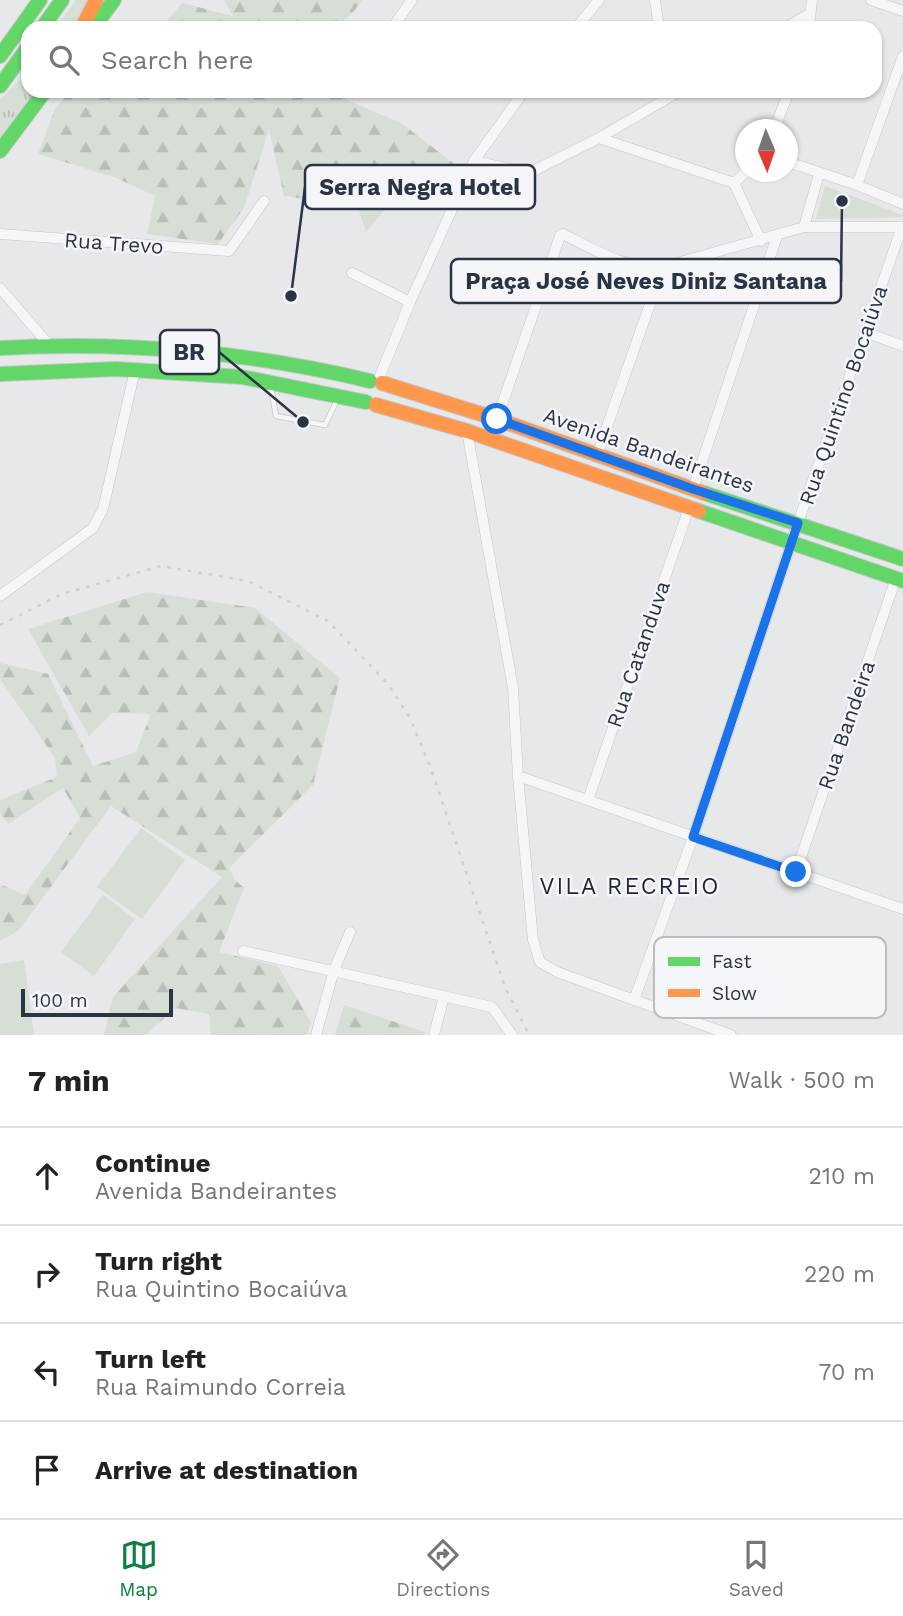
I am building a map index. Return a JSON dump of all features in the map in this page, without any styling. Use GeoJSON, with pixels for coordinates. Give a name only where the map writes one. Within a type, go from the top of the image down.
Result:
{"type":"FeatureCollection","features":[{"type":"Feature","properties":{"kind":"main road"},"geometry":{"type":"LineString","coordinates":[[23,21],[32,0]]}},
{"type":"Feature","properties":{"kind":"main road"},"geometry":{"type":"LineString","coordinates":[[24,21],[40,0]]}},
{"type":"Feature","properties":{"kind":"main road"},"geometry":{"type":"LineString","coordinates":[[47,21],[62,0]]}},
{"type":"Feature","properties":{"kind":"main road"},"geometry":{"type":"LineString","coordinates":[[86,21],[96,0]]}},
{"type":"Feature","properties":{"kind":"main road"},"geometry":{"type":"LineString","coordinates":[[98,21],[114,0]]}},
{"type":"Feature","properties":{"kind":"main road"},"geometry":{"type":"LineString","coordinates":[[0,55],[21,25]]}},
{"type":"Feature","properties":{"kind":"main road"},"geometry":{"type":"LineString","coordinates":[[0,86],[21,57]]}},
{"type":"Feature","properties":{"kind":"main road"},"geometry":{"type":"LineString","coordinates":[[0,151],[40,98]]}},
{"type":"Feature","properties":{"kind":"main road","name":"Avenida Bandeirantes"},"geometry":{"type":"LineString","coordinates":[[0,348],[50,346],[149,349],[233,357],[338,373],[497,419],[693,489],[903,557]]}},
{"type":"Feature","properties":{"kind":"main road","name":"Avenida Bandeirantes"},"geometry":{"type":"LineString","coordinates":[[0,374],[135,370],[242,377],[371,403],[467,431],[900,580]]}},
{"type":"Feature","properties":{"kind":"main road"},"geometry":{"type":"LineString","coordinates":[[376,382],[387,394],[383,401],[371,403],[362,391],[376,382]]}},
{"type":"Feature","properties":{"kind":"street"},"geometry":{"type":"LineString","coordinates":[[397,21],[412,0]]}},
{"type":"Feature","properties":{"kind":"street"},"geometry":{"type":"LineString","coordinates":[[582,21],[599,0]]}},
{"type":"Feature","properties":{"kind":"street"},"geometry":{"type":"LineString","coordinates":[[655,0],[658,21]]}},
{"type":"Feature","properties":{"kind":"street"},"geometry":{"type":"LineString","coordinates":[[809,21],[812,0]]}},
{"type":"Feature","properties":{"kind":"street"},"geometry":{"type":"LineString","coordinates":[[872,0],[903,11]]}},
{"type":"Feature","properties":{"kind":"street"},"geometry":{"type":"LineString","coordinates":[[797,21],[809,14]]}},
{"type":"Feature","properties":{"kind":"street"},"geometry":{"type":"LineString","coordinates":[[857,185],[903,56]]}},
{"type":"Feature","properties":{"kind":"street"},"geometry":{"type":"LineString","coordinates":[[376,382],[474,161],[519,98]]}},
{"type":"Feature","properties":{"kind":"street"},"geometry":{"type":"LineString","coordinates":[[474,161],[529,173],[599,138],[663,98]]}},
{"type":"Feature","properties":{"kind":"street"},"geometry":{"type":"LineString","coordinates":[[778,119],[786,98]]}},
{"type":"Feature","properties":{"kind":"street"},"geometry":{"type":"LineString","coordinates":[[599,138],[734,183],[761,241]]}},
{"type":"Feature","properties":{"kind":"street"},"geometry":{"type":"LineString","coordinates":[[798,166],[857,185],[903,204]]}},
{"type":"Feature","properties":{"kind":"street"},"geometry":{"type":"LineString","coordinates":[[804,227],[820,174]]}},
{"type":"Feature","properties":{"kind":"street","name":"Rua Trevo"},"geometry":{"type":"LineString","coordinates":[[0,234],[229,251],[264,201]]}},
{"type":"Feature","properties":{"kind":"street"},"geometry":{"type":"LineString","coordinates":[[497,419],[557,238],[563,234],[644,269],[663,267],[804,227],[903,227]]}},
{"type":"Feature","properties":{"kind":"street","name":"Rua Quintino Bocaiúva"},"geometry":{"type":"LineString","coordinates":[[791,544],[903,227]]}},
{"type":"Feature","properties":{"kind":"street"},"geometry":{"type":"LineString","coordinates":[[693,489],[777,236]]}},
{"type":"Feature","properties":{"kind":"street"},"geometry":{"type":"LineString","coordinates":[[597,455],[663,267]]}},
{"type":"Feature","properties":{"kind":"street"},"geometry":{"type":"LineString","coordinates":[[352,273],[410,302]]}},
{"type":"Feature","properties":{"kind":"street"},"geometry":{"type":"LineString","coordinates":[[0,288],[50,346]]}},
{"type":"Feature","properties":{"kind":"street"},"geometry":{"type":"LineString","coordinates":[[865,332],[903,346]]}},
{"type":"Feature","properties":{"kind":"street"},"geometry":{"type":"LineString","coordinates":[[0,596],[93,528],[103,509],[135,370]]}},
{"type":"Feature","properties":{"kind":"street"},"geometry":{"type":"LineString","coordinates":[[467,431],[513,688],[533,940],[540,962],[557,972],[654,1007]]}},
{"type":"Feature","properties":{"kind":"street","name":"Rua Catanduva"},"geometry":{"type":"LineString","coordinates":[[588,800],[689,508]]}},
{"type":"Feature","properties":{"kind":"street"},"geometry":{"type":"LineString","coordinates":[[657,937],[791,544]]}},
{"type":"Feature","properties":{"kind":"street","name":"Rua Bandeira"},"geometry":{"type":"LineString","coordinates":[[796,872],[900,580]]}},
{"type":"Feature","properties":{"kind":"street"},"geometry":{"type":"LineString","coordinates":[[518,776],[902,907]]}},
{"type":"Feature","properties":{"kind":"street"},"geometry":{"type":"LineString","coordinates":[[316,1035],[334,970],[350,932]]}},
{"type":"Feature","properties":{"kind":"street"},"geometry":{"type":"LineString","coordinates":[[634,1000],[654,945]]}},
{"type":"Feature","properties":{"kind":"street"},"geometry":{"type":"LineString","coordinates":[[243,951],[492,1007],[512,1035]]}},
{"type":"Feature","properties":{"kind":"street"},"geometry":{"type":"LineString","coordinates":[[434,1035],[444,996]]}},
{"type":"Feature","properties":{"kind":"street"},"geometry":{"type":"LineString","coordinates":[[684,1018],[731,1035]]}},
{"type":"Feature","properties":{"kind":"lane"},"geometry":{"type":"LineString","coordinates":[[0,340],[25,346]]}},
{"type":"Feature","properties":{"kind":"lane"},"geometry":{"type":"LineString","coordinates":[[270,382],[276,416],[325,425],[339,396]]}},
{"type":"Feature","properties":{"kind":"green space"},"geometry":{"type":"Polygon","coordinates":[[[76,0],[90,0],[79,21],[60,21],[76,0]]]}},
{"type":"Feature","properties":{"kind":"green space"},"geometry":{"type":"Polygon","coordinates":[[[224,0],[362,0],[343,21],[167,21],[182,3],[233,16],[224,0]]]}},
{"type":"Feature","properties":{"kind":"green space"},"geometry":{"type":"Polygon","coordinates":[[[21,79],[21,98],[32,98],[0,139],[0,100],[21,79]]]}},
{"type":"Feature","properties":{"kind":"green space"},"geometry":{"type":"Polygon","coordinates":[[[65,98],[345,98],[401,123],[461,169],[439,206],[399,193],[366,232],[358,207],[284,196],[269,129],[244,208],[218,244],[147,234],[155,196],[114,177],[38,154],[55,109],[65,98]]]}},
{"type":"Feature","properties":{"kind":"green space"},"geometry":{"type":"Polygon","coordinates":[[[825,186],[903,215],[903,217],[816,219],[825,186]]]}},
{"type":"Feature","properties":{"kind":"green space"},"geometry":{"type":"Polygon","coordinates":[[[147,592],[255,608],[340,678],[313,785],[229,868],[235,880],[244,888],[219,952],[278,966],[311,1022],[307,1035],[211,1035],[209,1014],[175,1008],[146,1035],[104,1035],[113,997],[222,877],[111,806],[18,931],[0,941],[0,887],[2,885],[25,895],[80,818],[63,788],[8,824],[0,813],[0,800],[57,777],[55,758],[0,679],[0,663],[48,674],[93,766],[136,752],[151,714],[112,713],[89,736],[28,629],[147,592]]]}},
{"type":"Feature","properties":{"kind":"green space"},"geometry":{"type":"Polygon","coordinates":[[[141,828],[185,860],[142,919],[97,887],[141,828]]]}},
{"type":"Feature","properties":{"kind":"green space"},"geometry":{"type":"Polygon","coordinates":[[[103,895],[135,919],[94,976],[61,952],[103,895]]]}},
{"type":"Feature","properties":{"kind":"green space"},"geometry":{"type":"Polygon","coordinates":[[[24,960],[34,1035],[0,1035],[0,964],[24,960]]]}},
{"type":"Feature","properties":{"kind":"green space"},"geometry":{"type":"Polygon","coordinates":[[[344,1005],[425,1032],[424,1035],[335,1035],[344,1005]]]}},
{"type":"Feature","properties":{"kind":"railway"},"geometry":{"type":"LineString","coordinates":[[0,625],[62,594],[161,566],[248,581],[328,621],[388,684],[410,718],[430,766],[505,987],[529,1035]]}},
{"type":"Feature","properties":{"kind":"traffic: fast"},"geometry":{"type":"LineString","coordinates":[[25,21],[40,0]]}},
{"type":"Feature","properties":{"kind":"traffic: fast"},"geometry":{"type":"LineString","coordinates":[[47,21],[62,0]]}},
{"type":"Feature","properties":{"kind":"traffic: fast"},"geometry":{"type":"LineString","coordinates":[[98,21],[114,0]]}},
{"type":"Feature","properties":{"kind":"traffic: fast"},"geometry":{"type":"LineString","coordinates":[[0,56],[21,27]]}},
{"type":"Feature","properties":{"kind":"traffic: fast"},"geometry":{"type":"LineString","coordinates":[[0,86],[21,57]]}},
{"type":"Feature","properties":{"kind":"traffic: fast"},"geometry":{"type":"LineString","coordinates":[[0,151],[40,98]]}},
{"type":"Feature","properties":{"kind":"traffic: fast"},"geometry":{"type":"LineString","coordinates":[[0,348],[93,346],[186,351],[279,363],[370,381]]}},
{"type":"Feature","properties":{"kind":"traffic: fast"},"geometry":{"type":"LineString","coordinates":[[0,374],[116,369],[242,377],[366,402]]}},
{"type":"Feature","properties":{"kind":"traffic: fast"},"geometry":{"type":"LineString","coordinates":[[704,493],[903,559]]}},
{"type":"Feature","properties":{"kind":"traffic: fast"},"geometry":{"type":"LineString","coordinates":[[699,511],[903,581]]}},
{"type":"Feature","properties":{"kind":"traffic: slow"},"geometry":{"type":"LineString","coordinates":[[86,21],[96,0]]}},
{"type":"Feature","properties":{"kind":"traffic: slow"},"geometry":{"type":"LineString","coordinates":[[382,383],[497,419],[704,493]]}},
{"type":"Feature","properties":{"kind":"traffic: slow"},"geometry":{"type":"LineString","coordinates":[[376,405],[467,431],[699,511]]}},
{"type":"Feature","properties":{"kind":"place","name":"Praça José Neves Diniz Santana"},"geometry":{"type":"Point","coordinates":[842,201]}},
{"type":"Feature","properties":{"kind":"place","name":"Serra Negra Hotel"},"geometry":{"type":"Point","coordinates":[291,296]}},
{"type":"Feature","properties":{"kind":"place","name":"BR"},"geometry":{"type":"Point","coordinates":[303,422]}},
{"type":"Feature","properties":{"kind":"district","name":"VILA RECREIO"},"geometry":{"type":"Point","coordinates":[630,886]}},
{"type":"Feature","properties":{"kind":"route"},"geometry":{"type":"LineString","coordinates":[[497,419],[693,489],[798,523],[693,837],[796,872]]}}]}
